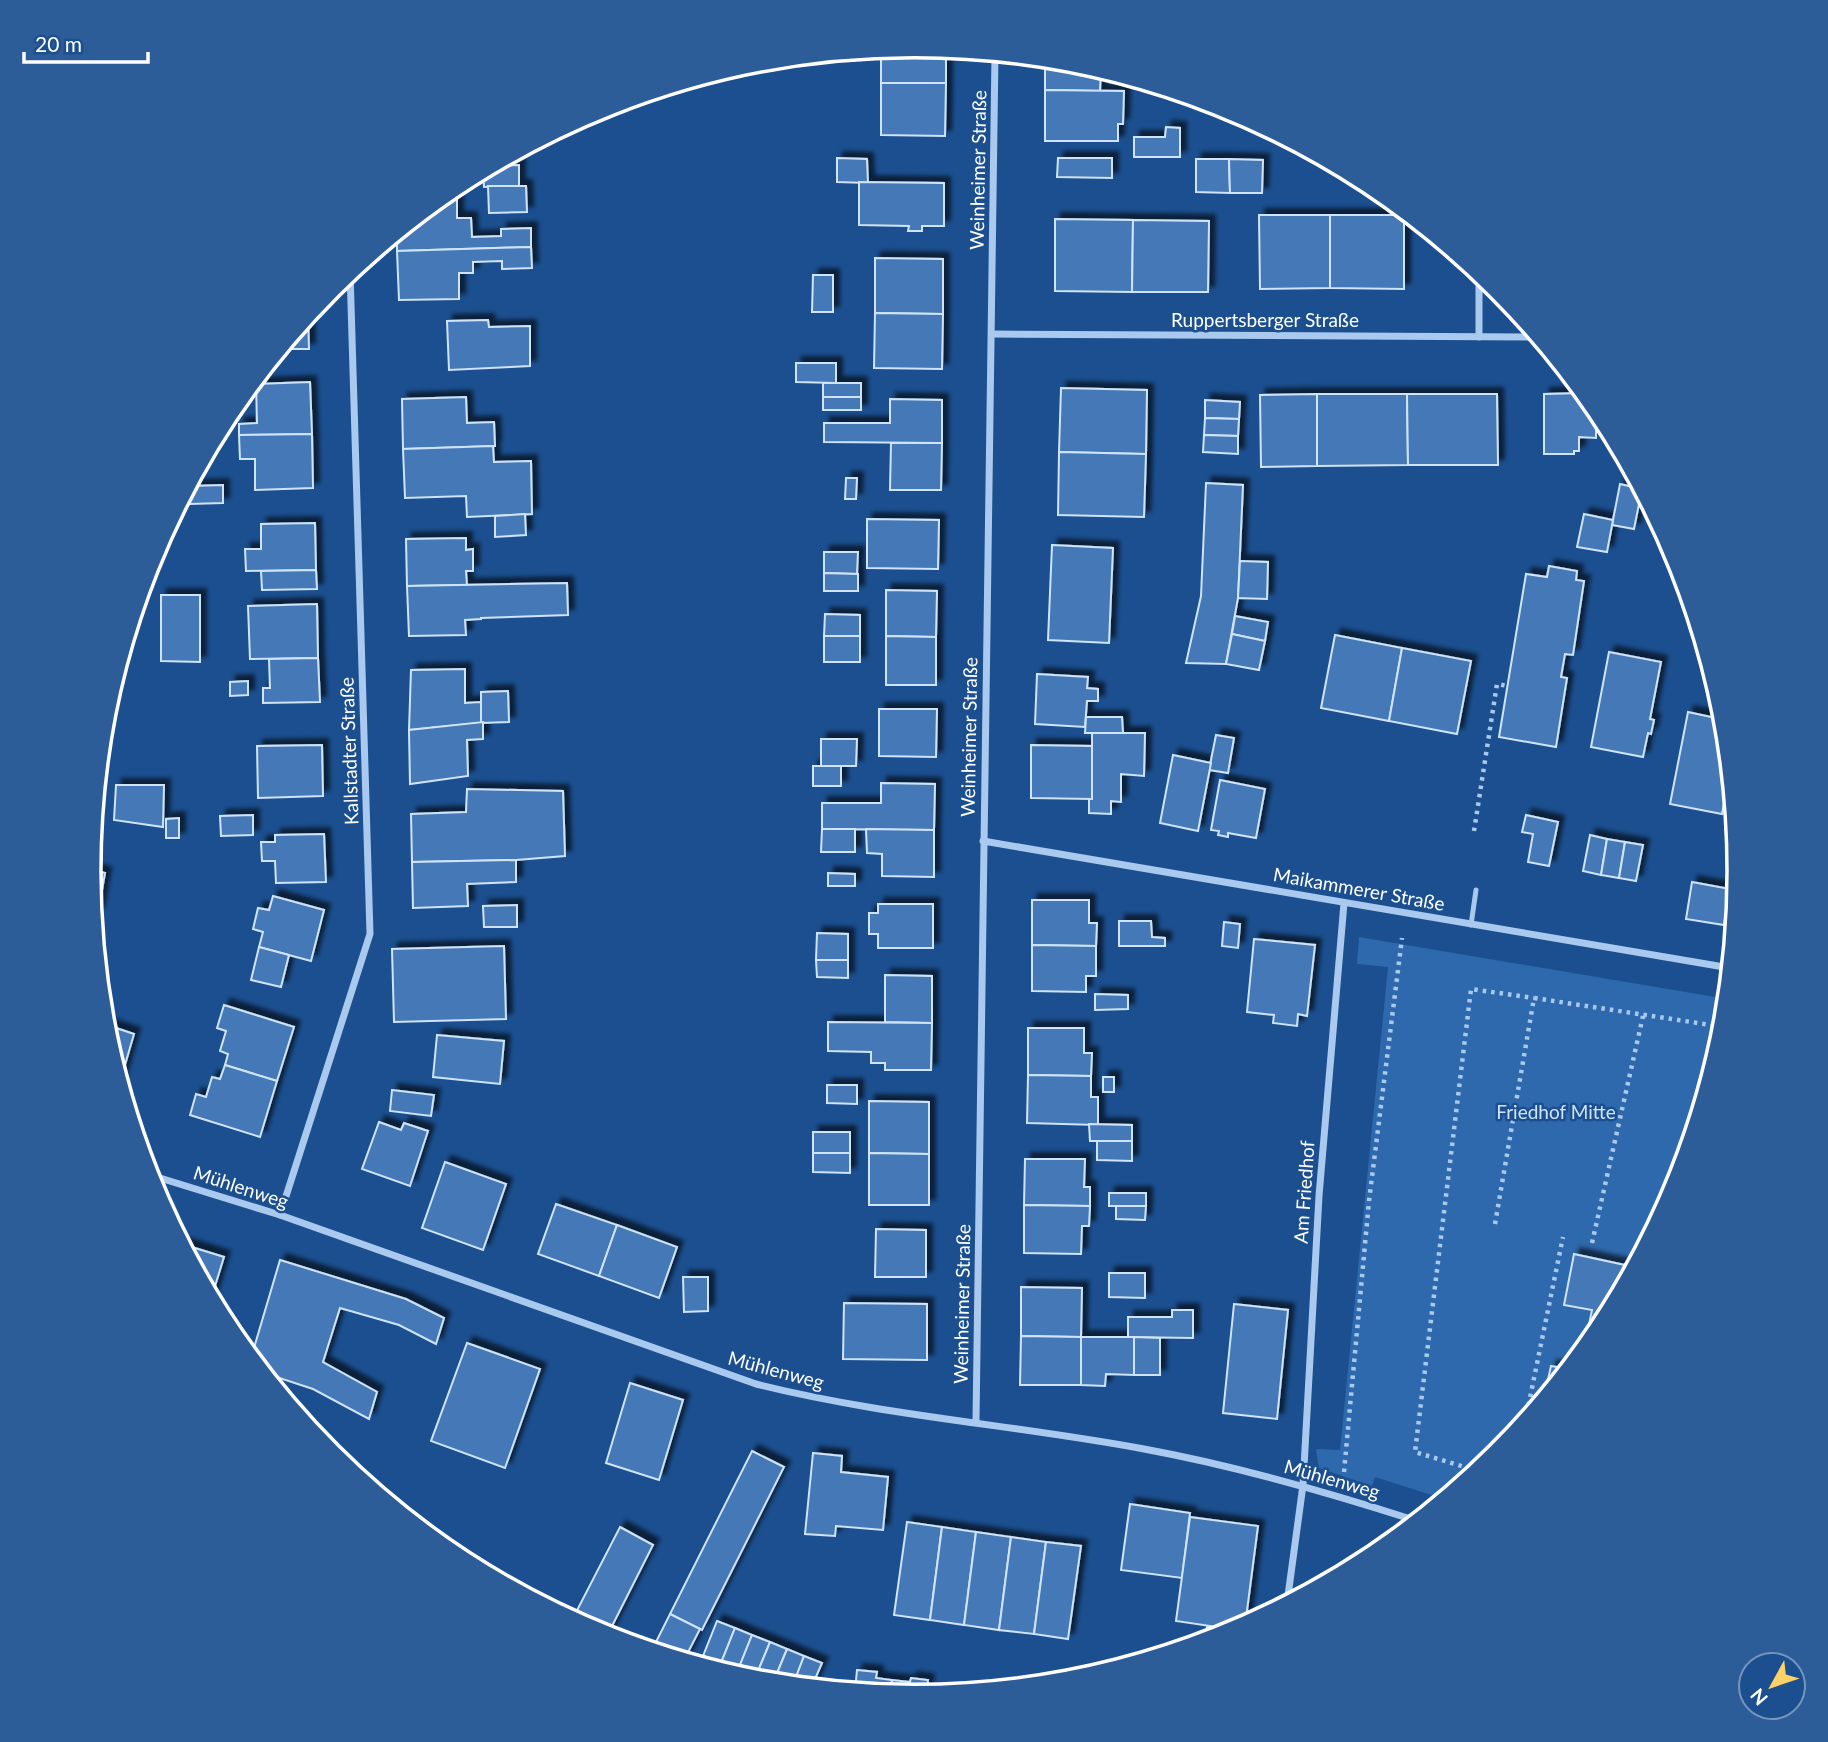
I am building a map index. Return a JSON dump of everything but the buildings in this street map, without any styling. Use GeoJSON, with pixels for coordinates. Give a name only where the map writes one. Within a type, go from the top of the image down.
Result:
{"type":"FeatureCollection","features":[{"type":"Feature","properties":{"kind":"street","name":"Weinheimer Straße"},"geometry":{"type":"LineString","coordinates":[[976,1421],[995,62]]}},
{"type":"Feature","properties":{"kind":"street","name":"Kallstadter Straße"},"geometry":{"type":"LineString","coordinates":[[280,1215],[370,933],[350,285]]}},
{"type":"Feature","properties":{"kind":"street"},"geometry":{"type":"LineString","coordinates":[[1479,287],[1479,337]]}},
{"type":"Feature","properties":{"kind":"street","name":"Ruppertsberger Straße"},"geometry":{"type":"LineString","coordinates":[[992,334],[1527,337]]}},
{"type":"Feature","properties":{"kind":"street","name":"Maikammerer Straße"},"geometry":{"type":"LineString","coordinates":[[983,841],[1721,967]]}},
{"type":"Feature","properties":{"kind":"street","name":"Am Friedhof"},"geometry":{"type":"LineString","coordinates":[[1288,1592],[1303,1485],[1319,1196],[1344,903]]}},
{"type":"Feature","properties":{"kind":"street","name":"Mühlenweg"},"geometry":{"type":"LineString","coordinates":[[162,1179],[280,1215],[756,1384],[818,1399],[1146,1449],[1303,1485],[1407,1518]]}},
{"type":"Feature","properties":{"kind":"lane"},"geometry":{"type":"LineString","coordinates":[[1471,925],[1476,890]]}},
{"type":"Feature","properties":{"kind":"path"},"geometry":{"type":"LineString","coordinates":[[1474,831],[1496,684],[1508,685]]}},
{"type":"Feature","properties":{"kind":"path"},"geometry":{"type":"LineString","coordinates":[[1342,1497],[1369,1201],[1406,913]]}},
{"type":"Feature","properties":{"kind":"path"},"geometry":{"type":"LineString","coordinates":[[1466,1467],[1415,1452],[1471,989],[1713,1025]]}},
{"type":"Feature","properties":{"kind":"path"},"geometry":{"type":"LineString","coordinates":[[1495,1224],[1534,998]]}},
{"type":"Feature","properties":{"kind":"path"},"geometry":{"type":"LineString","coordinates":[[1592,1243],[1643,1016]]}},
{"type":"Feature","properties":{"kind":"path"},"geometry":{"type":"LineString","coordinates":[[1529,1402],[1563,1237]]}},
{"type":"Feature","properties":{"kind":"green space","name":"Friedhof Mitte"},"geometry":{"type":"Polygon","coordinates":[[[1359,937],[1717,997],[1700,1081],[1684,1132],[1643,1231],[1618,1278],[1559,1366],[1525,1407],[1489,1446],[1434,1496],[1375,1477],[1372,1486],[1319,1468],[1316,1449],[1340,1450],[1388,967],[1357,964],[1359,937]]]}}]}
